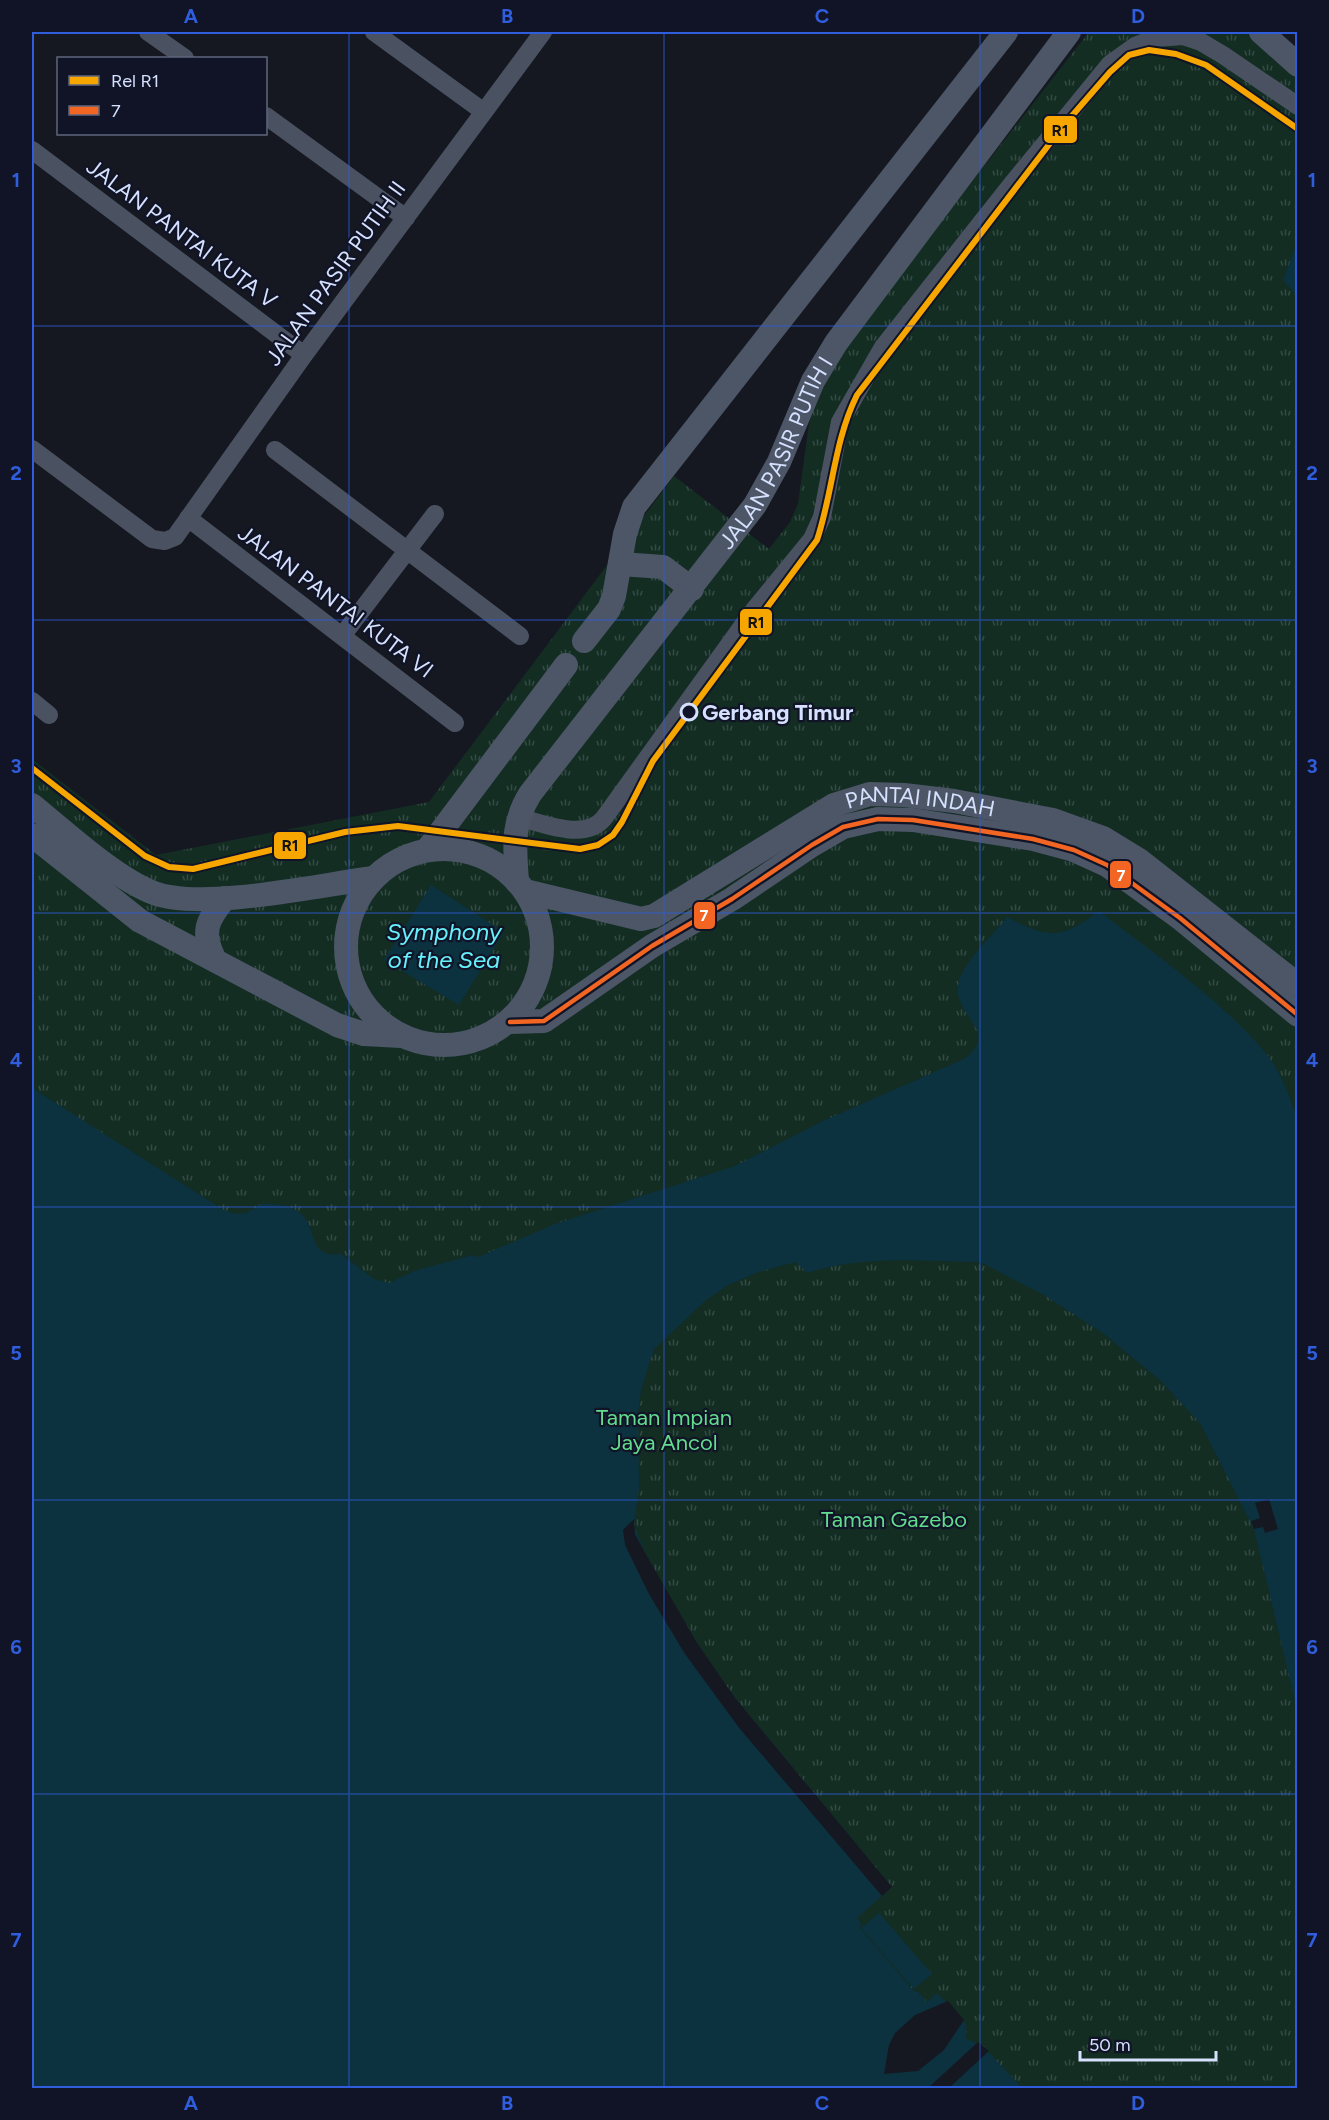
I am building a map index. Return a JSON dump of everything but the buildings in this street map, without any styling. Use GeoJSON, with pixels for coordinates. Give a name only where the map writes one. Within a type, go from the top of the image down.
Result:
{"type":"FeatureCollection","features":[{"type":"Feature","properties":{"kind":"street"},"geometry":{"type":"LineString","coordinates":[[148,32],[184,57]]}},
{"type":"Feature","properties":{"kind":"street"},"geometry":{"type":"LineString","coordinates":[[374,32],[484,112]]}},
{"type":"Feature","properties":{"kind":"street","name":"JALAN PASIR PUTIH II"},"geometry":{"type":"LineString","coordinates":[[32,448],[152,539],[165,541],[175,537],[304,356],[543,32]]}},
{"type":"Feature","properties":{"kind":"street"},"geometry":{"type":"LineString","coordinates":[[584,641],[609,609],[621,564],[625,534],[634,507],[1006,32]]}},
{"type":"Feature","properties":{"kind":"street","name":"JALAN PASIR PUTIH I"},"geometry":{"type":"LineString","coordinates":[[521,887],[514,841],[517,817],[530,794],[692,589],[768,484],[813,381],[836,344],[1069,32]]}},
{"type":"Feature","properties":{"kind":"street"},"geometry":{"type":"LineString","coordinates":[[1261,32],[1298,65]]}},
{"type":"Feature","properties":{"kind":"street"},"geometry":{"type":"LineString","coordinates":[[517,817],[572,829],[588,830],[598,826],[753,610],[812,539],[822,517],[840,422],[884,347],[1011,184],[1110,64],[1135,46],[1156,38],[1183,36],[1201,42],[1223,55],[1298,106]]}},
{"type":"Feature","properties":{"kind":"street"},"geometry":{"type":"LineString","coordinates":[[267,117],[406,218]]}},
{"type":"Feature","properties":{"kind":"street","name":"JALAN PANTAI KUTA V"},"geometry":{"type":"LineString","coordinates":[[32,150],[304,356]]}},
{"type":"Feature","properties":{"kind":"street"},"geometry":{"type":"LineString","coordinates":[[275,450],[520,636]]}},
{"type":"Feature","properties":{"kind":"street"},"geometry":{"type":"LineString","coordinates":[[342,636],[435,514]]}},
{"type":"Feature","properties":{"kind":"street","name":"JALAN PANTAI KUTA VI"},"geometry":{"type":"LineString","coordinates":[[188,519],[455,723]]}},
{"type":"Feature","properties":{"kind":"street"},"geometry":{"type":"LineString","coordinates":[[621,564],[663,567],[692,589]]}},
{"type":"Feature","properties":{"kind":"street"},"geometry":{"type":"LineString","coordinates":[[427,850],[566,664]]}},
{"type":"Feature","properties":{"kind":"street"},"geometry":{"type":"LineString","coordinates":[[32,701],[49,715]]}},
{"type":"Feature","properties":{"kind":"street","name":"PANTAI INDAH"},"geometry":{"type":"LineString","coordinates":[[521,887],[640,919],[654,916],[834,805],[870,794],[914,796],[1053,820],[1103,838],[1138,860],[1298,985]]}},
{"type":"Feature","properties":{"kind":"street"},"geometry":{"type":"LineString","coordinates":[[32,805],[111,868],[154,893],[189,899],[225,898],[373,878]]}},
{"type":"Feature","properties":{"kind":"street","name":"PANTAI INDAH"},"geometry":{"type":"LineString","coordinates":[[510,1022],[544,1021],[652,946],[732,899],[812,845],[843,827],[878,819],[913,820],[1033,839],[1074,850],[1107,865],[1180,918],[1298,1015]]}},
{"type":"Feature","properties":{"kind":"street"},"geometry":{"type":"LineString","coordinates":[[32,836],[140,921],[214,958],[337,1025],[364,1034],[401,1036]]}},
{"type":"Feature","properties":{"kind":"street"},"geometry":{"type":"LineString","coordinates":[[454,849],[479,855],[502,868],[521,887],[538,917],[543,945],[539,974],[528,1000],[510,1022],[490,1035],[469,1043],[446,1046],[423,1044],[401,1036],[379,1021],[361,1001],[350,976],[347,959],[348,924],[357,899],[373,878],[398,860],[427,850],[454,849]]}},
{"type":"Feature","properties":{"kind":"street"},"geometry":{"type":"LineString","coordinates":[[214,958],[206,939],[207,931],[214,911],[225,898]]}},
{"type":"Feature","properties":{"kind":"green space","name":"Taman Impian Jaya Ancol"},"geometry":{"type":"Polygon","coordinates":[[[1089,32],[1261,32],[1297,62],[1297,2088],[60,2088],[32,2003],[32,759],[156,855],[429,802],[674,476],[769,549],[790,522],[798,504],[809,424],[816,397],[854,332],[1089,32]]]}},
{"type":"Feature","properties":{"kind":"water"},"geometry":{"type":"Polygon","coordinates":[[[1297,243],[1297,296],[1283,280],[1297,243]]]}},
{"type":"Feature","properties":{"kind":"water","name":"Symphony of the Sea"},"geometry":{"type":"Polygon","coordinates":[[[431,885],[504,932],[459,1005],[384,960],[431,885]]]}},
{"type":"Feature","properties":{"kind":"water"},"geometry":{"type":"Polygon","coordinates":[[[1099,911],[1185,977],[1246,1031],[1275,1066],[1297,1117],[1297,1709],[1254,1529],[1200,1423],[1161,1381],[1104,1334],[1044,1295],[984,1264],[978,1262],[870,1261],[828,1267],[807,1273],[796,1262],[761,1271],[728,1285],[705,1301],[654,1349],[641,1390],[638,1413],[639,1487],[634,1524],[644,1551],[680,1618],[735,1698],[892,1887],[857,1918],[862,1925],[859,1927],[915,1992],[917,1991],[927,2002],[937,1993],[966,2024],[966,2039],[982,2045],[1022,2088],[32,2088],[32,1088],[222,1209],[242,1214],[261,1204],[267,1204],[296,1210],[309,1224],[319,1249],[331,1254],[341,1254],[374,1279],[389,1283],[414,1271],[473,1255],[478,1257],[555,1224],[735,1166],[823,1121],[964,1059],[974,1049],[978,1040],[977,1032],[962,1007],[959,997],[960,977],[978,950],[1007,917],[1034,929],[1055,933],[1074,927],[1099,911]]]}},
{"type":"Feature","properties":{"kind":"water"},"geometry":{"type":"Polygon","coordinates":[[[879,1913],[932,1974],[914,1989],[861,1928],[879,1913]]]}},
{"type":"Feature","properties":{"kind":"pier"},"geometry":{"type":"Polygon","coordinates":[[[1269,1499],[1278,1529],[1265,1533],[1263,1527],[1254,1529],[1251,1521],[1260,1518],[1255,1503],[1269,1499]]]}},
{"type":"Feature","properties":{"kind":"pier"},"geometry":{"type":"Polygon","coordinates":[[[634,1519],[635,1534],[697,1643],[735,1698],[892,1887],[882,1896],[740,1729],[685,1654],[649,1594],[625,1545],[623,1530],[634,1519]]]}},
{"type":"Feature","properties":{"kind":"pier"},"geometry":{"type":"Polygon","coordinates":[[[948,2001],[964,2020],[944,2050],[918,2071],[884,2074],[889,2045],[895,2033],[915,2015],[948,2001]]]}},
{"type":"Feature","properties":{"kind":"pier"},"geometry":{"type":"Polygon","coordinates":[[[978,2042],[989,2051],[949,2088],[928,2088],[978,2042]]]}},
{"type":"Feature","properties":{"kind":"rail line","name":"R1"},"geometry":{"type":"LineString","coordinates":[[32,768],[145,856],[169,867],[193,869],[345,832],[398,826],[580,849],[598,845],[613,835],[653,761],[817,540],[838,448],[857,395],[1064,125],[1110,72],[1129,55],[1149,50],[1176,54],[1206,65],[1298,129]]}},
{"type":"Feature","properties":{"kind":"transit line","name":"7"},"geometry":{"type":"LineString","coordinates":[[510,1022],[544,1021],[652,946],[732,899],[812,845],[843,827],[878,819],[913,820],[1033,839],[1074,850],[1107,865],[1180,918],[1298,1015]]}},
{"type":"Feature","properties":{"kind":"place","name":"Gerbang Timur"},"geometry":{"type":"Point","coordinates":[689,712]}},
{"type":"Feature","properties":{"kind":"park label","name":"Taman Gazebo"},"geometry":{"type":"Point","coordinates":[894,1519]}}]}
